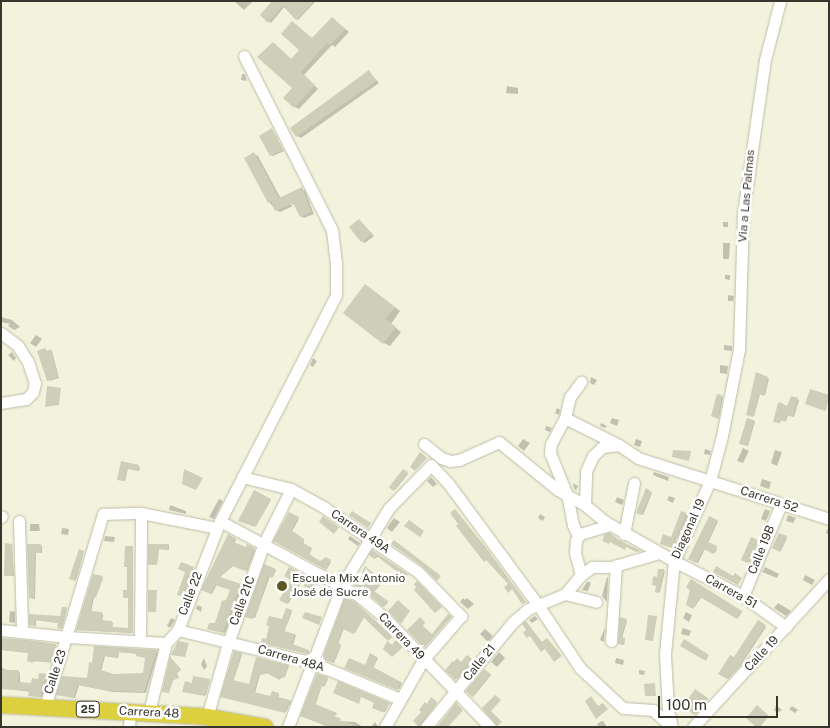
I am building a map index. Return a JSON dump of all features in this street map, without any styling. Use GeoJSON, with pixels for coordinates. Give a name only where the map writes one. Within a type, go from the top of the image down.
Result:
{"type":"FeatureCollection","features":[{"type":"Feature","properties":{"kind":"highway","name":"Carrera 48"},"geometry":{"type":"LineString","coordinates":[[1,705],[45,707],[130,719],[149,712],[208,717],[265,727]]}},
{"type":"Feature","properties":{"kind":"street","name":"Via a Las Palmas"},"geometry":{"type":"LineString","coordinates":[[730,393],[739,349],[744,205],[765,60],[780,1]]}},
{"type":"Feature","properties":{"kind":"street","name":"Calle 22"},"geometry":{"type":"LineString","coordinates":[[166,642],[178,630],[218,524],[336,295],[336,263],[332,230],[244,56]]}},
{"type":"Feature","properties":{"kind":"street"},"geometry":{"type":"LineString","coordinates":[[1,333],[18,346],[28,362],[35,383],[33,392],[26,399],[1,403]]}},
{"type":"Feature","properties":{"kind":"street"},"geometry":{"type":"LineString","coordinates":[[581,382],[570,397],[565,418],[551,444],[550,453],[567,495],[572,525],[578,536],[575,552],[581,575]]}},
{"type":"Feature","properties":{"kind":"street","name":"Diagonal 19"},"geometry":{"type":"LineString","coordinates":[[671,727],[668,710],[665,654],[674,561],[710,481],[730,393]]}},
{"type":"Feature","properties":{"kind":"street","name":"Carrera 52"},"geometry":{"type":"LineString","coordinates":[[565,418],[619,445],[638,458],[829,519]]}},
{"type":"Feature","properties":{"kind":"street","name":"Carrera 51"},"geometry":{"type":"LineString","coordinates":[[424,444],[441,458],[450,461],[459,460],[499,442],[567,495],[586,505],[610,525],[659,553],[743,596],[786,627]]}},
{"type":"Feature","properties":{"kind":"street"},"geometry":{"type":"LineString","coordinates":[[586,505],[586,471],[593,456],[602,447],[619,445]]}},
{"type":"Feature","properties":{"kind":"street"},"geometry":{"type":"LineString","coordinates":[[288,727],[342,585],[389,508],[430,465],[448,483],[538,605],[580,668],[623,708],[653,710],[671,727]]}},
{"type":"Feature","properties":{"kind":"street","name":"Carrera 49A"},"geometry":{"type":"LineString","coordinates":[[242,477],[291,489],[325,508],[418,572],[461,616],[423,660]]}},
{"type":"Feature","properties":{"kind":"street"},"geometry":{"type":"LineString","coordinates":[[624,534],[634,482]]}},
{"type":"Feature","properties":{"kind":"street","name":"Calle 21C"},"geometry":{"type":"LineString","coordinates":[[208,717],[228,643],[264,543],[291,489]]}},
{"type":"Feature","properties":{"kind":"street","name":"Calle 19B"},"geometry":{"type":"LineString","coordinates":[[743,596],[781,504]]}},
{"type":"Feature","properties":{"kind":"street","name":"Calle 23"},"geometry":{"type":"LineString","coordinates":[[45,707],[68,637],[103,514],[141,514]]}},
{"type":"Feature","properties":{"kind":"street"},"geometry":{"type":"LineString","coordinates":[[140,640],[141,514]]}},
{"type":"Feature","properties":{"kind":"street","name":"Carrera 49"},"geometry":{"type":"LineString","coordinates":[[141,514],[218,524],[264,543],[342,585],[360,596],[385,618],[423,660],[457,691],[490,727]]}},
{"type":"Feature","properties":{"kind":"street"},"geometry":{"type":"LineString","coordinates":[[19,521],[22,631]]}},
{"type":"Feature","properties":{"kind":"street"},"geometry":{"type":"LineString","coordinates":[[578,536],[610,525]]}},
{"type":"Feature","properties":{"kind":"street"},"geometry":{"type":"LineString","coordinates":[[596,602],[565,594],[581,575],[592,567],[616,565],[659,553]]}},
{"type":"Feature","properties":{"kind":"street"},"geometry":{"type":"LineString","coordinates":[[611,641],[616,565]]}},
{"type":"Feature","properties":{"kind":"street","name":"Calle 19"},"geometry":{"type":"LineString","coordinates":[[693,727],[829,579]]}},
{"type":"Feature","properties":{"kind":"street","name":"Calle 21"},"geometry":{"type":"LineString","coordinates":[[426,727],[513,622],[528,608],[565,594]]}},
{"type":"Feature","properties":{"kind":"street"},"geometry":{"type":"LineString","coordinates":[[1,630],[68,637],[166,642],[149,712]]}},
{"type":"Feature","properties":{"kind":"street","name":"Carrera 48A"},"geometry":{"type":"LineString","coordinates":[[178,630],[313,663],[400,700]]}},
{"type":"Feature","properties":{"kind":"street"},"geometry":{"type":"LineString","coordinates":[[385,727],[423,660]]}},
{"type":"Feature","properties":{"kind":"building"},"geometry":{"type":"Polygon","coordinates":[[[272,1],[315,1],[296,20],[283,6],[268,23],[260,15],[272,1]]]}},
{"type":"Feature","properties":{"kind":"building"},"geometry":{"type":"Polygon","coordinates":[[[332,17],[345,29],[330,45],[327,43],[301,72],[315,85],[294,108],[283,98],[292,88],[257,57],[273,42],[291,59],[299,50],[281,34],[292,21],[312,38],[332,17]]]}},
{"type":"Feature","properties":{"kind":"building"},"geometry":{"type":"Polygon","coordinates":[[[369,70],[376,81],[296,137],[290,128],[369,70]]]}},
{"type":"Feature","properties":{"kind":"building"},"geometry":{"type":"Polygon","coordinates":[[[272,128],[283,150],[270,156],[259,136],[272,128]]]}},
{"type":"Feature","properties":{"kind":"building"},"geometry":{"type":"Polygon","coordinates":[[[254,152],[279,198],[302,187],[311,212],[300,217],[294,205],[291,204],[275,211],[271,201],[268,203],[244,158],[254,152]]]}},
{"type":"Feature","properties":{"kind":"building"},"geometry":{"type":"Polygon","coordinates":[[[359,219],[372,234],[361,242],[349,227],[359,219]]]}},
{"type":"Feature","properties":{"kind":"building"},"geometry":{"type":"Polygon","coordinates":[[[365,284],[395,307],[385,319],[396,327],[383,344],[343,313],[365,284]]]}},
{"type":"Feature","properties":{"kind":"building"},"geometry":{"type":"Polygon","coordinates":[[[45,348],[47,351],[51,349],[58,377],[47,381],[37,351],[45,348]]]}},
{"type":"Feature","properties":{"kind":"building"},"geometry":{"type":"Polygon","coordinates":[[[756,372],[768,377],[764,396],[759,394],[753,417],[746,415],[756,372]]]}},
{"type":"Feature","properties":{"kind":"building"},"geometry":{"type":"Polygon","coordinates":[[[47,386],[61,388],[59,405],[45,407],[47,386]]]}},
{"type":"Feature","properties":{"kind":"building"},"geometry":{"type":"Polygon","coordinates":[[[810,389],[829,395],[825,411],[805,404],[810,389]]]}},
{"type":"Feature","properties":{"kind":"building"},"geometry":{"type":"Polygon","coordinates":[[[717,394],[722,395],[718,419],[711,416],[717,394]]]}},
{"type":"Feature","properties":{"kind":"building"},"geometry":{"type":"Polygon","coordinates":[[[791,396],[798,398],[793,417],[787,415],[785,422],[780,420],[779,423],[773,422],[778,403],[780,402],[787,406],[791,396]]]}},
{"type":"Feature","properties":{"kind":"building"},"geometry":{"type":"Polygon","coordinates":[[[747,418],[754,420],[748,446],[739,444],[747,418]]]}},
{"type":"Feature","properties":{"kind":"building"},"geometry":{"type":"Polygon","coordinates":[[[673,450],[691,451],[689,461],[672,457],[673,450]]]}},
{"type":"Feature","properties":{"kind":"building"},"geometry":{"type":"Polygon","coordinates":[[[420,452],[427,458],[415,471],[410,467],[420,452]]]}},
{"type":"Feature","properties":{"kind":"building"},"geometry":{"type":"Polygon","coordinates":[[[121,461],[139,465],[138,471],[127,469],[124,481],[117,480],[121,461]]]}},
{"type":"Feature","properties":{"kind":"building"},"geometry":{"type":"Polygon","coordinates":[[[184,469],[203,478],[196,490],[182,484],[184,469]]]}},
{"type":"Feature","properties":{"kind":"building"},"geometry":{"type":"Polygon","coordinates":[[[403,469],[408,472],[393,491],[389,487],[403,469]]]}},
{"type":"Feature","properties":{"kind":"building"},"geometry":{"type":"Polygon","coordinates":[[[646,488],[652,492],[641,515],[636,513],[646,488]]]}},
{"type":"Feature","properties":{"kind":"building"},"geometry":{"type":"Polygon","coordinates":[[[254,490],[271,499],[255,527],[238,521],[254,490]]]}},
{"type":"Feature","properties":{"kind":"building"},"geometry":{"type":"Polygon","coordinates":[[[455,509],[526,602],[522,604],[512,589],[508,593],[504,587],[508,584],[486,560],[484,562],[456,526],[458,524],[450,513],[455,509]]]}},
{"type":"Feature","properties":{"kind":"building"},"geometry":{"type":"Polygon","coordinates":[[[352,511],[371,523],[368,528],[349,515],[352,511]]]}},
{"type":"Feature","properties":{"kind":"building"},"geometry":{"type":"Polygon","coordinates":[[[681,511],[687,513],[672,548],[660,544],[663,534],[671,537],[681,511]]]}},
{"type":"Feature","properties":{"kind":"building"},"geometry":{"type":"Polygon","coordinates":[[[289,512],[299,517],[291,530],[304,539],[302,542],[312,548],[309,554],[320,561],[326,557],[331,560],[326,570],[273,541],[289,512]]]}},
{"type":"Feature","properties":{"kind":"building"},"geometry":{"type":"Polygon","coordinates":[[[323,516],[339,527],[334,534],[319,522],[323,516]]]}},
{"type":"Feature","properties":{"kind":"building"},"geometry":{"type":"Polygon","coordinates":[[[709,516],[717,520],[708,542],[717,546],[713,554],[704,549],[696,563],[688,559],[709,516]]]}},
{"type":"Feature","properties":{"kind":"building"},"geometry":{"type":"Polygon","coordinates":[[[409,520],[424,531],[420,537],[404,526],[409,520]]]}},
{"type":"Feature","properties":{"kind":"building"},"geometry":{"type":"Polygon","coordinates":[[[610,533],[619,540],[641,551],[636,552],[626,547],[625,550],[610,542],[609,544],[602,541],[605,534],[610,533]]]}},
{"type":"Feature","properties":{"kind":"building"},"geometry":{"type":"Polygon","coordinates":[[[779,533],[787,536],[780,552],[772,548],[779,533]]]}},
{"type":"Feature","properties":{"kind":"building"},"geometry":{"type":"Polygon","coordinates":[[[228,534],[235,538],[233,542],[246,547],[247,544],[254,548],[246,571],[232,566],[220,577],[241,584],[223,633],[207,629],[209,623],[215,623],[222,601],[226,600],[230,590],[215,585],[211,594],[201,590],[228,534]]]}},
{"type":"Feature","properties":{"kind":"building"},"geometry":{"type":"Polygon","coordinates":[[[751,537],[758,540],[748,563],[741,560],[751,537]]]}},
{"type":"Feature","properties":{"kind":"building"},"geometry":{"type":"Polygon","coordinates":[[[394,540],[441,576],[437,581],[422,566],[391,544],[394,540]]]}},
{"type":"Feature","properties":{"kind":"building"},"geometry":{"type":"Polygon","coordinates":[[[5,543],[12,544],[13,576],[4,576],[5,543]]]}},
{"type":"Feature","properties":{"kind":"building"},"geometry":{"type":"Polygon","coordinates":[[[27,544],[41,544],[41,553],[35,553],[34,599],[29,598],[27,544]]]}},
{"type":"Feature","properties":{"kind":"building"},"geometry":{"type":"Polygon","coordinates":[[[148,544],[169,544],[168,550],[158,549],[157,565],[148,565],[148,544]]]}},
{"type":"Feature","properties":{"kind":"building"},"geometry":{"type":"Polygon","coordinates":[[[125,546],[133,546],[133,633],[76,630],[93,574],[103,576],[95,598],[93,597],[90,611],[102,612],[101,620],[112,621],[112,627],[128,628],[128,598],[123,598],[123,590],[127,590],[127,567],[124,567],[125,546]]]}},
{"type":"Feature","properties":{"kind":"building"},"geometry":{"type":"Polygon","coordinates":[[[79,549],[84,551],[75,581],[69,579],[79,549]]]}},
{"type":"Feature","properties":{"kind":"building"},"geometry":{"type":"Polygon","coordinates":[[[372,550],[408,574],[405,578],[378,557],[374,559],[369,555],[372,550]]]}},
{"type":"Feature","properties":{"kind":"building"},"geometry":{"type":"Polygon","coordinates":[[[181,562],[194,567],[183,597],[177,595],[185,572],[178,569],[181,562]]]}},
{"type":"Feature","properties":{"kind":"building"},"geometry":{"type":"Polygon","coordinates":[[[264,564],[276,569],[272,578],[268,576],[258,610],[252,619],[245,617],[264,564]]]}},
{"type":"Feature","properties":{"kind":"building"},"geometry":{"type":"Polygon","coordinates":[[[365,566],[383,581],[374,591],[388,601],[383,607],[364,590],[352,584],[358,573],[361,575],[365,566]]]}},
{"type":"Feature","properties":{"kind":"building"},"geometry":{"type":"Polygon","coordinates":[[[716,566],[733,576],[735,573],[742,578],[738,585],[713,572],[716,566]]]}},
{"type":"Feature","properties":{"kind":"building"},"geometry":{"type":"Polygon","coordinates":[[[289,567],[320,583],[317,588],[313,585],[309,597],[302,580],[287,604],[279,600],[291,580],[284,576],[289,567]]]}},
{"type":"Feature","properties":{"kind":"building"},"geometry":{"type":"Polygon","coordinates":[[[658,569],[664,569],[659,593],[655,592],[656,586],[652,585],[653,576],[657,577],[658,569]]]}},
{"type":"Feature","properties":{"kind":"building"},"geometry":{"type":"Polygon","coordinates":[[[691,579],[742,611],[737,619],[700,597],[693,609],[686,605],[690,590],[686,587],[691,579]]]}},
{"type":"Feature","properties":{"kind":"building"},"geometry":{"type":"Polygon","coordinates":[[[417,581],[442,607],[435,613],[414,590],[416,587],[414,584],[417,581]]]}},
{"type":"Feature","properties":{"kind":"building"},"geometry":{"type":"Polygon","coordinates":[[[148,590],[157,590],[156,612],[148,612],[148,590]]]}},
{"type":"Feature","properties":{"kind":"building"},"geometry":{"type":"Polygon","coordinates":[[[345,597],[355,602],[392,636],[388,641],[363,617],[354,634],[343,629],[337,643],[341,644],[333,663],[322,659],[345,597]]]}},
{"type":"Feature","properties":{"kind":"building"},"geometry":{"type":"Polygon","coordinates":[[[398,600],[410,611],[401,624],[388,611],[398,600]]]}},
{"type":"Feature","properties":{"kind":"building"},"geometry":{"type":"Polygon","coordinates":[[[62,607],[67,607],[61,629],[57,628],[58,623],[35,620],[35,626],[29,625],[29,614],[60,616],[62,607]]]}},
{"type":"Feature","properties":{"kind":"building"},"geometry":{"type":"Polygon","coordinates":[[[286,608],[292,610],[284,631],[295,634],[292,644],[309,650],[308,654],[261,643],[262,638],[266,639],[269,626],[266,625],[269,616],[282,619],[286,608]]]}},
{"type":"Feature","properties":{"kind":"building"},"geometry":{"type":"Polygon","coordinates":[[[305,612],[322,617],[319,625],[302,618],[305,612]]]}},
{"type":"Feature","properties":{"kind":"building"},"geometry":{"type":"Polygon","coordinates":[[[448,614],[451,616],[424,648],[407,630],[420,617],[425,622],[422,625],[432,634],[448,614]]]}},
{"type":"Feature","properties":{"kind":"building"},"geometry":{"type":"Polygon","coordinates":[[[648,615],[657,616],[653,641],[645,640],[648,615]]]}},
{"type":"Feature","properties":{"kind":"building"},"geometry":{"type":"Polygon","coordinates":[[[620,617],[627,619],[621,637],[625,638],[623,645],[618,644],[620,617]]]}},
{"type":"Feature","properties":{"kind":"building"},"geometry":{"type":"Polygon","coordinates":[[[758,620],[766,625],[740,665],[727,679],[718,674],[730,655],[734,657],[758,620]]]}},
{"type":"Feature","properties":{"kind":"building"},"geometry":{"type":"Polygon","coordinates":[[[526,621],[542,642],[547,638],[562,656],[554,662],[545,649],[541,652],[530,636],[527,638],[523,633],[526,630],[522,624],[526,621]]]}},
{"type":"Feature","properties":{"kind":"building"},"geometry":{"type":"Polygon","coordinates":[[[1,638],[56,644],[51,663],[34,660],[33,663],[27,661],[28,653],[1,650],[1,638]]]}},
{"type":"Feature","properties":{"kind":"building"},"geometry":{"type":"Polygon","coordinates":[[[684,639],[709,655],[706,661],[680,646],[684,639]]]}},
{"type":"Feature","properties":{"kind":"building"},"geometry":{"type":"Polygon","coordinates":[[[396,640],[403,647],[392,657],[383,649],[387,641],[392,645],[396,640]]]}},
{"type":"Feature","properties":{"kind":"building"},"geometry":{"type":"Polygon","coordinates":[[[178,641],[189,643],[185,657],[171,655],[178,641]]]}},
{"type":"Feature","properties":{"kind":"building"},"geometry":{"type":"Polygon","coordinates":[[[94,646],[157,650],[144,692],[110,691],[77,685],[74,698],[56,695],[62,676],[87,678],[89,662],[92,663],[94,646]],[[118,652],[117,658],[104,656],[100,670],[114,674],[143,673],[145,658],[136,656],[137,653],[118,652]]]}},
{"type":"Feature","properties":{"kind":"building"},"geometry":{"type":"Polygon","coordinates":[[[234,651],[242,653],[233,680],[249,684],[256,657],[289,665],[284,678],[281,677],[280,680],[266,673],[259,675],[254,692],[270,696],[272,691],[279,693],[278,697],[290,700],[285,713],[220,697],[234,651]]]}},
{"type":"Feature","properties":{"kind":"building"},"geometry":{"type":"Polygon","coordinates":[[[370,653],[377,657],[373,667],[401,682],[397,690],[344,668],[349,658],[365,665],[370,653]]]}},
{"type":"Feature","properties":{"kind":"building"},"geometry":{"type":"Polygon","coordinates":[[[467,655],[472,659],[455,680],[445,670],[457,658],[461,662],[467,655]]]}},
{"type":"Feature","properties":{"kind":"building"},"geometry":{"type":"Polygon","coordinates":[[[170,657],[181,669],[177,673],[178,678],[172,680],[169,693],[162,692],[170,657]]]}},
{"type":"Feature","properties":{"kind":"building"},"geometry":{"type":"Polygon","coordinates":[[[1,667],[7,670],[19,670],[18,682],[31,683],[32,678],[38,679],[39,673],[47,674],[40,697],[28,696],[29,691],[1,689],[1,667]]]}},
{"type":"Feature","properties":{"kind":"building"},"geometry":{"type":"Polygon","coordinates":[[[484,669],[491,674],[472,697],[466,691],[484,669]]]}},
{"type":"Feature","properties":{"kind":"building"},"geometry":{"type":"Polygon","coordinates":[[[317,673],[328,677],[324,687],[321,686],[315,704],[337,713],[334,716],[342,719],[339,720],[360,727],[329,727],[300,716],[317,673]]]}},
{"type":"Feature","properties":{"kind":"building"},"geometry":{"type":"Polygon","coordinates":[[[193,676],[210,679],[205,696],[182,692],[185,681],[192,683],[193,676]]]}},
{"type":"Feature","properties":{"kind":"building"},"geometry":{"type":"Polygon","coordinates":[[[338,681],[390,703],[385,712],[382,712],[372,708],[374,703],[361,697],[359,704],[333,693],[338,681]]]}},
{"type":"Feature","properties":{"kind":"building"},"geometry":{"type":"Polygon","coordinates":[[[655,683],[656,696],[645,696],[644,684],[655,683]]]}},
{"type":"Feature","properties":{"kind":"building"},"geometry":{"type":"Polygon","coordinates":[[[695,689],[708,698],[694,715],[683,706],[695,689]]]}},
{"type":"Feature","properties":{"kind":"building"},"geometry":{"type":"Polygon","coordinates":[[[495,695],[501,700],[491,711],[502,722],[497,726],[482,708],[495,695]]]}},
{"type":"Feature","properties":{"kind":"building"},"geometry":{"type":"Polygon","coordinates":[[[591,696],[598,706],[603,703],[608,709],[596,719],[585,701],[591,696]]]}},
{"type":"Feature","properties":{"kind":"building"},"geometry":{"type":"Polygon","coordinates":[[[431,697],[437,702],[419,727],[413,721],[421,712],[419,710],[425,702],[427,704],[431,697]]]}},
{"type":"Feature","properties":{"kind":"building"},"geometry":{"type":"Polygon","coordinates":[[[456,703],[463,710],[448,727],[437,727],[456,703]]]}},
{"type":"Feature","properties":{"kind":"building"},"geometry":{"type":"Polygon","coordinates":[[[757,705],[769,716],[760,727],[756,727],[746,718],[757,705]]]}},
{"type":"Feature","properties":{"kind":"place","name":"Escuela Mix Antonio José de Sucre"},"geometry":{"type":"Point","coordinates":[282,586]}}]}
